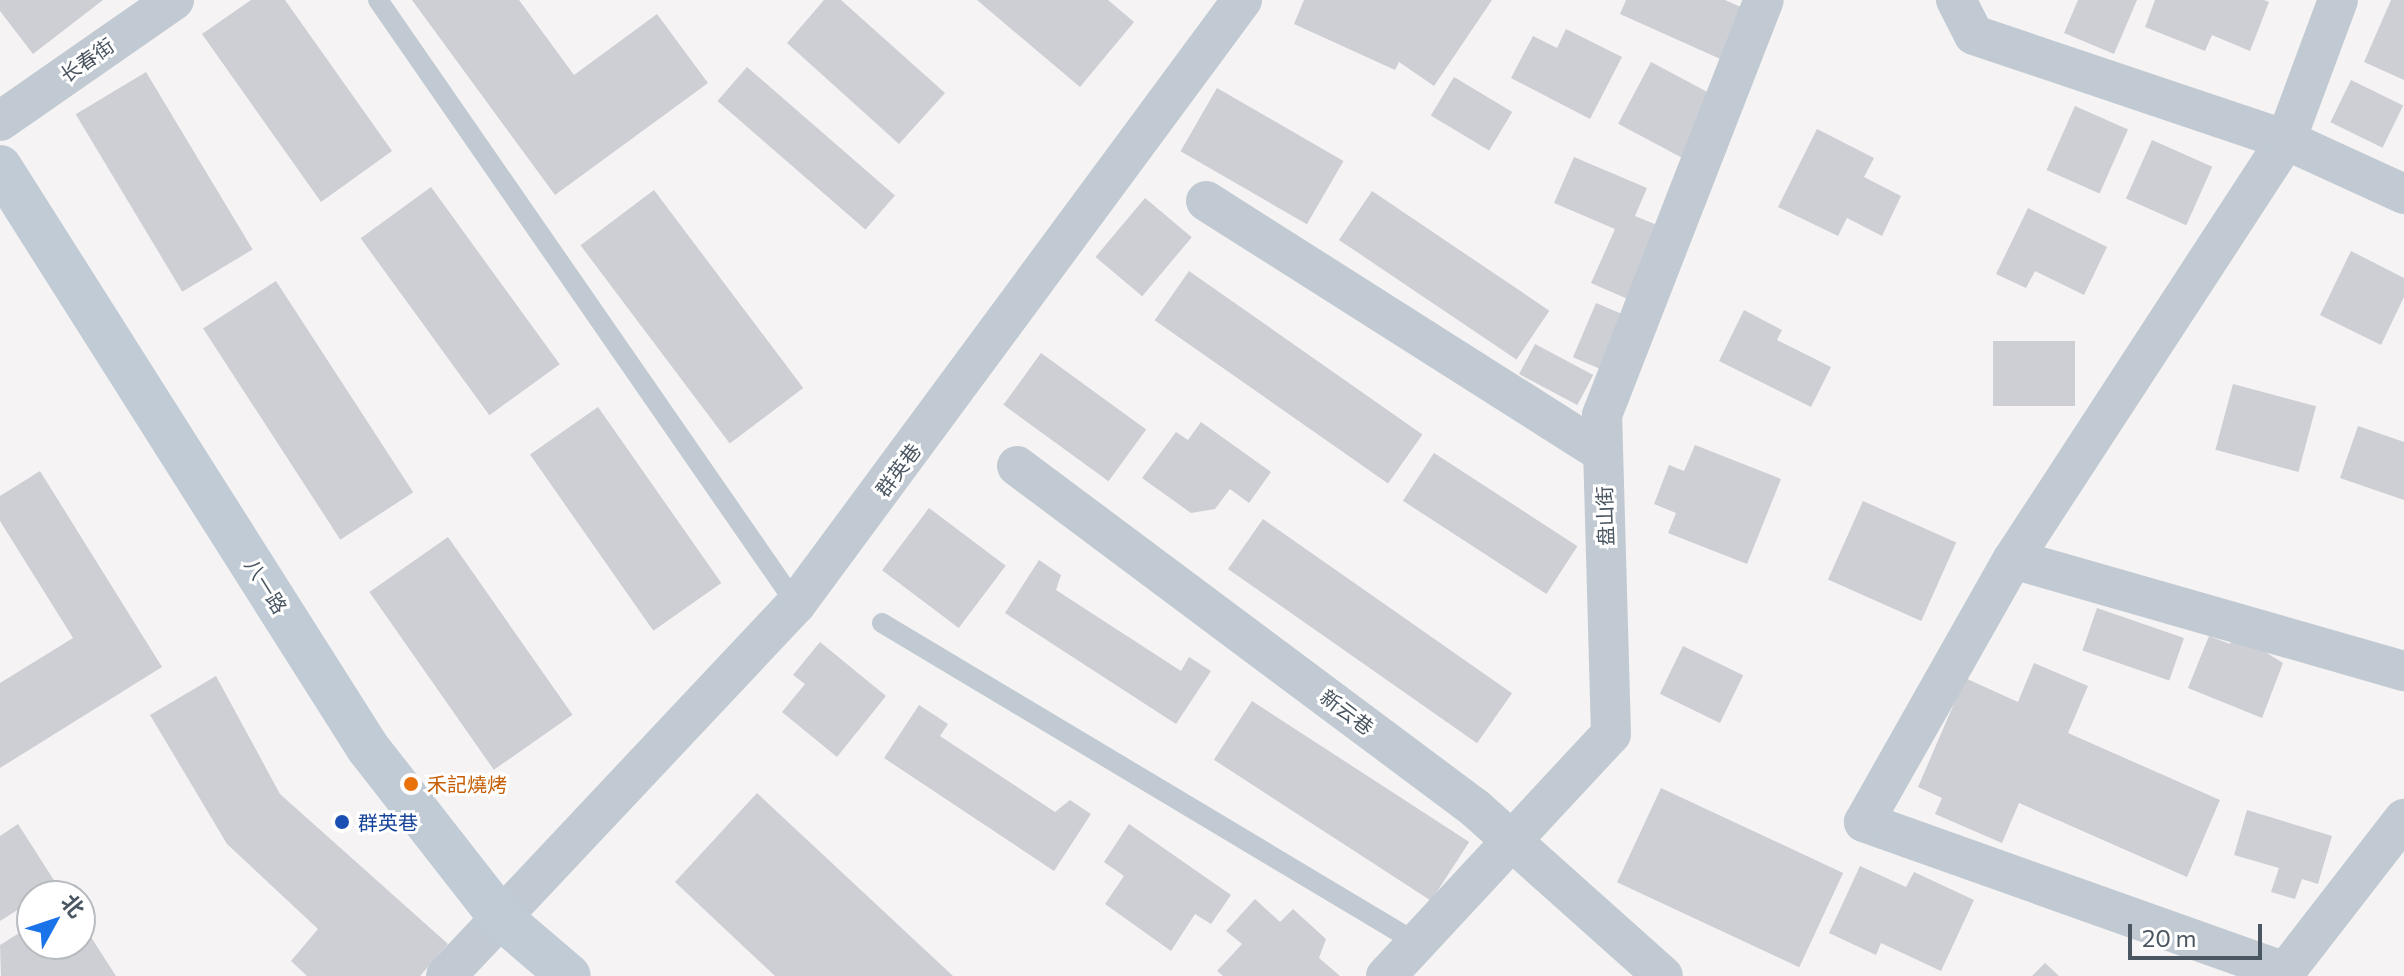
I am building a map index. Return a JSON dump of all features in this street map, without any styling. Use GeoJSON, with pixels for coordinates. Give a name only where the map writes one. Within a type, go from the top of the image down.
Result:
{"type":"FeatureCollection","features":[{"type":"Feature","properties":{"kind":"main road","name":"八一路"},"geometry":{"type":"LineString","coordinates":[[0,167],[368,748],[501,918],[569,976]]}},
{"type":"Feature","properties":{"kind":"street","name":"长春街"},"geometry":{"type":"LineString","coordinates":[[0,121],[174,0]]}},
{"type":"Feature","properties":{"kind":"street","name":"群英巷"},"geometry":{"type":"LineString","coordinates":[[446,976],[796,604],[1242,0]]}},
{"type":"Feature","properties":{"kind":"street","name":"盘山街"},"geometry":{"type":"LineString","coordinates":[[1386,976],[1611,734],[1602,415],[1764,0]]}},
{"type":"Feature","properties":{"kind":"street"},"geometry":{"type":"LineString","coordinates":[[1956,0],[1974,35],[2286,140],[2404,194]]}},
{"type":"Feature","properties":{"kind":"street"},"geometry":{"type":"LineString","coordinates":[[2338,0],[2286,140],[2013,559],[1864,822],[2284,974],[2404,819]]}},
{"type":"Feature","properties":{"kind":"street"},"geometry":{"type":"LineString","coordinates":[[1206,201],[1603,453]]}},
{"type":"Feature","properties":{"kind":"street","name":"新云巷"},"geometry":{"type":"LineString","coordinates":[[1017,466],[1512,841],[1663,976]]}},
{"type":"Feature","properties":{"kind":"street"},"geometry":{"type":"LineString","coordinates":[[2013,559],[2404,671]]}},
{"type":"Feature","properties":{"kind":"lane"},"geometry":{"type":"LineString","coordinates":[[378,0],[796,604]]}},
{"type":"Feature","properties":{"kind":"lane"},"geometry":{"type":"LineString","coordinates":[[882,623],[1417,943]]}},
{"type":"Feature","properties":{"kind":"building"},"geometry":{"type":"Polygon","coordinates":[[[0,0],[103,0],[33,54],[0,11],[0,0]]]}},
{"type":"Feature","properties":{"kind":"building"},"geometry":{"type":"Polygon","coordinates":[[[251,0],[285,0],[392,151],[321,202],[202,34],[251,0]]]}},
{"type":"Feature","properties":{"kind":"building"},"geometry":{"type":"Polygon","coordinates":[[[412,0],[519,0],[574,75],[657,14],[708,83],[555,195],[412,0]]]}},
{"type":"Feature","properties":{"kind":"building"},"geometry":{"type":"Polygon","coordinates":[[[824,0],[841,0],[945,93],[899,144],[787,43],[824,0]]]}},
{"type":"Feature","properties":{"kind":"building"},"geometry":{"type":"Polygon","coordinates":[[[977,0],[1108,0],[1134,22],[1080,87],[977,0]]]}},
{"type":"Feature","properties":{"kind":"building"},"geometry":{"type":"Polygon","coordinates":[[[1304,0],[1492,0],[1434,86],[1399,62],[1395,70],[1294,24],[1304,0]]]}},
{"type":"Feature","properties":{"kind":"building"},"geometry":{"type":"Polygon","coordinates":[[[1626,0],[1725,0],[1750,11],[1727,62],[1620,14],[1626,0]]]}},
{"type":"Feature","properties":{"kind":"building"},"geometry":{"type":"Polygon","coordinates":[[[2078,0],[2137,0],[2114,54],[2064,33],[2078,0]]]}},
{"type":"Feature","properties":{"kind":"building"},"geometry":{"type":"Polygon","coordinates":[[[2155,0],[2269,2],[2250,51],[2212,35],[2205,51],[2145,27],[2155,0]]]}},
{"type":"Feature","properties":{"kind":"building"},"geometry":{"type":"Polygon","coordinates":[[[2391,0],[2404,0],[2404,80],[2364,62],[2391,0]]]}},
{"type":"Feature","properties":{"kind":"building"},"geometry":{"type":"Polygon","coordinates":[[[1566,29],[1622,57],[1590,119],[1511,78],[1533,36],[1557,48],[1566,29]]]}},
{"type":"Feature","properties":{"kind":"building"},"geometry":{"type":"Polygon","coordinates":[[[1651,62],[1716,97],[1683,159],[1618,124],[1651,62]]]}},
{"type":"Feature","properties":{"kind":"building"},"geometry":{"type":"Polygon","coordinates":[[[747,67],[895,196],[865,230],[717,101],[747,67]]]}},
{"type":"Feature","properties":{"kind":"building"},"geometry":{"type":"Polygon","coordinates":[[[146,72],[253,249],[182,292],[76,114],[146,72]]]}},
{"type":"Feature","properties":{"kind":"building"},"geometry":{"type":"Polygon","coordinates":[[[1454,77],[1512,112],[1489,151],[1431,116],[1454,77]]]}},
{"type":"Feature","properties":{"kind":"building"},"geometry":{"type":"Polygon","coordinates":[[[2351,80],[2403,105],[2383,148],[2330,122],[2351,80]]]}},
{"type":"Feature","properties":{"kind":"building"},"geometry":{"type":"Polygon","coordinates":[[[1217,88],[1343,161],[1307,224],[1180,151],[1217,88]]]}},
{"type":"Feature","properties":{"kind":"building"},"geometry":{"type":"Polygon","coordinates":[[[2075,106],[2128,130],[2100,194],[2047,170],[2075,106]]]}},
{"type":"Feature","properties":{"kind":"building"},"geometry":{"type":"Polygon","coordinates":[[[1817,129],[1874,158],[1864,177],[1901,196],[1882,236],[1847,218],[1838,236],[1778,207],[1817,129]]]}},
{"type":"Feature","properties":{"kind":"building"},"geometry":{"type":"Polygon","coordinates":[[[2152,140],[2212,167],[2186,225],[2126,198],[2152,140]]]}},
{"type":"Feature","properties":{"kind":"building"},"geometry":{"type":"Polygon","coordinates":[[[1574,157],[1647,188],[1635,216],[1662,227],[1630,300],[1591,283],[1615,229],[1554,203],[1574,157]]]}},
{"type":"Feature","properties":{"kind":"building"},"geometry":{"type":"Polygon","coordinates":[[[431,187],[560,364],[489,415],[361,238],[431,187]]]}},
{"type":"Feature","properties":{"kind":"building"},"geometry":{"type":"Polygon","coordinates":[[[654,190],[803,388],[730,443],[581,245],[654,190]]]}},
{"type":"Feature","properties":{"kind":"building"},"geometry":{"type":"Polygon","coordinates":[[[1372,191],[1549,311],[1516,360],[1339,240],[1372,191]]]}},
{"type":"Feature","properties":{"kind":"building"},"geometry":{"type":"Polygon","coordinates":[[[1145,198],[1192,237],[1142,296],[1096,257],[1145,198]]]}},
{"type":"Feature","properties":{"kind":"building"},"geometry":{"type":"Polygon","coordinates":[[[2028,208],[2107,247],[2084,295],[2035,271],[2026,288],[1996,274],[2028,208]]]}},
{"type":"Feature","properties":{"kind":"building"},"geometry":{"type":"Polygon","coordinates":[[[2351,251],[2404,278],[2404,297],[2381,345],[2320,315],[2351,251]]]}},
{"type":"Feature","properties":{"kind":"building"},"geometry":{"type":"Polygon","coordinates":[[[1189,271],[1422,434],[1388,484],[1155,320],[1189,271]]]}},
{"type":"Feature","properties":{"kind":"building"},"geometry":{"type":"Polygon","coordinates":[[[276,281],[413,492],[340,540],[203,328],[276,281]]]}},
{"type":"Feature","properties":{"kind":"building"},"geometry":{"type":"Polygon","coordinates":[[[1596,303],[1629,317],[1606,371],[1573,357],[1596,303]]]}},
{"type":"Feature","properties":{"kind":"building"},"geometry":{"type":"Polygon","coordinates":[[[1744,310],[1782,330],[1777,340],[1831,367],[1811,407],[1719,361],[1744,310]]]}},
{"type":"Feature","properties":{"kind":"building"},"geometry":{"type":"Polygon","coordinates":[[[1993,341],[2075,341],[2075,406],[1993,406],[1993,341]]]}},
{"type":"Feature","properties":{"kind":"building"},"geometry":{"type":"Polygon","coordinates":[[[1535,344],[1593,375],[1577,405],[1519,374],[1535,344]]]}},
{"type":"Feature","properties":{"kind":"building"},"geometry":{"type":"Polygon","coordinates":[[[1041,353],[1146,429],[1109,481],[1003,405],[1041,353]]]}},
{"type":"Feature","properties":{"kind":"building"},"geometry":{"type":"Polygon","coordinates":[[[2233,384],[2316,406],[2298,472],[2215,450],[2233,384]]]}},
{"type":"Feature","properties":{"kind":"building"},"geometry":{"type":"Polygon","coordinates":[[[598,407],[721,583],[653,631],[530,455],[598,407]]]}},
{"type":"Feature","properties":{"kind":"building"},"geometry":{"type":"Polygon","coordinates":[[[1201,422],[1271,472],[1249,503],[1230,489],[1215,509],[1191,513],[1142,478],[1176,432],[1188,440],[1201,422]]]}},
{"type":"Feature","properties":{"kind":"building"},"geometry":{"type":"Polygon","coordinates":[[[2358,426],[2404,442],[2404,500],[2340,478],[2358,426]]]}},
{"type":"Feature","properties":{"kind":"building"},"geometry":{"type":"Polygon","coordinates":[[[1695,445],[1781,479],[1747,564],[1668,533],[1676,513],[1654,504],[1669,465],[1684,471],[1695,445]]]}},
{"type":"Feature","properties":{"kind":"building"},"geometry":{"type":"Polygon","coordinates":[[[1434,453],[1577,546],[1546,594],[1403,501],[1434,453]]]}},
{"type":"Feature","properties":{"kind":"building"},"geometry":{"type":"Polygon","coordinates":[[[40,471],[162,667],[0,768],[0,683],[73,638],[0,521],[0,496],[40,471]]]}},
{"type":"Feature","properties":{"kind":"building"},"geometry":{"type":"Polygon","coordinates":[[[1863,501],[1956,542],[1921,621],[1828,580],[1863,501]]]}},
{"type":"Feature","properties":{"kind":"building"},"geometry":{"type":"Polygon","coordinates":[[[929,508],[1006,566],[959,628],[882,570],[929,508]]]}},
{"type":"Feature","properties":{"kind":"building"},"geometry":{"type":"Polygon","coordinates":[[[1263,519],[1512,693],[1477,743],[1228,569],[1263,519]]]}},
{"type":"Feature","properties":{"kind":"building"},"geometry":{"type":"Polygon","coordinates":[[[448,537],[572,715],[494,770],[369,592],[448,537]]]}},
{"type":"Feature","properties":{"kind":"building"},"geometry":{"type":"Polygon","coordinates":[[[1039,560],[1061,575],[1056,590],[1181,671],[1189,657],[1211,671],[1176,724],[1005,613],[1039,560]]]}},
{"type":"Feature","properties":{"kind":"building"},"geometry":{"type":"Polygon","coordinates":[[[2097,608],[2184,638],[2169,681],[2082,651],[2097,608]]]}},
{"type":"Feature","properties":{"kind":"building"},"geometry":{"type":"Polygon","coordinates":[[[2235,633],[2283,663],[2262,718],[2188,688],[2209,636],[2230,644],[2235,633]]]}},
{"type":"Feature","properties":{"kind":"building"},"geometry":{"type":"Polygon","coordinates":[[[820,642],[886,696],[837,757],[782,712],[805,684],[793,675],[820,642]]]}},
{"type":"Feature","properties":{"kind":"building"},"geometry":{"type":"Polygon","coordinates":[[[1683,646],[1743,675],[1720,723],[1660,694],[1683,646]]]}},
{"type":"Feature","properties":{"kind":"building"},"geometry":{"type":"Polygon","coordinates":[[[2034,663],[2088,686],[2068,733],[2220,800],[2187,877],[2019,803],[2002,843],[1935,814],[1942,798],[1918,787],[1965,678],[2018,702],[2034,663]]]}},
{"type":"Feature","properties":{"kind":"building"},"geometry":{"type":"Polygon","coordinates":[[[216,676],[280,794],[448,944],[420,976],[307,976],[291,961],[318,929],[227,844],[150,715],[216,676]]]}},
{"type":"Feature","properties":{"kind":"building"},"geometry":{"type":"Polygon","coordinates":[[[1252,701],[1469,842],[1431,901],[1214,760],[1252,701]]]}},
{"type":"Feature","properties":{"kind":"building"},"geometry":{"type":"Polygon","coordinates":[[[919,705],[948,724],[940,736],[1055,812],[1070,800],[1091,814],[1054,871],[884,758],[919,705]]]}},
{"type":"Feature","properties":{"kind":"building"},"geometry":{"type":"Polygon","coordinates":[[[1661,788],[1843,873],[1799,967],[1617,882],[1661,788]]]}},
{"type":"Feature","properties":{"kind":"building"},"geometry":{"type":"Polygon","coordinates":[[[757,793],[953,976],[775,976],[675,882],[757,793]]]}},
{"type":"Feature","properties":{"kind":"building"},"geometry":{"type":"Polygon","coordinates":[[[2247,810],[2332,836],[2318,884],[2302,879],[2295,899],[2271,892],[2279,868],[2234,855],[2247,810]]]}},
{"type":"Feature","properties":{"kind":"building"},"geometry":{"type":"Polygon","coordinates":[[[18,824],[54,880],[16,880],[16,911],[0,921],[0,836],[18,824]]]}},
{"type":"Feature","properties":{"kind":"building"},"geometry":{"type":"Polygon","coordinates":[[[1129,824],[1231,895],[1211,924],[1195,914],[1171,951],[1105,904],[1124,876],[1104,862],[1129,824]]]}},
{"type":"Feature","properties":{"kind":"building"},"geometry":{"type":"Polygon","coordinates":[[[1860,866],[1906,887],[1914,872],[1974,900],[1941,971],[1881,943],[1876,955],[1829,933],[1860,866]]]}},
{"type":"Feature","properties":{"kind":"building"},"geometry":{"type":"Polygon","coordinates":[[[1255,899],[1280,922],[1293,909],[1326,939],[1319,958],[1340,976],[1223,976],[1217,971],[1242,944],[1226,931],[1255,899]]]}},
{"type":"Feature","properties":{"kind":"building"},"geometry":{"type":"Polygon","coordinates":[[[16,935],[16,960],[96,960],[96,945],[116,976],[1,976],[0,945],[16,935]]]}},
{"type":"Feature","properties":{"kind":"building"},"geometry":{"type":"Polygon","coordinates":[[[2045,963],[2059,976],[2032,976],[2045,963]]]}},
{"type":"Feature","properties":{"kind":"place","name":"禾記燒烤"},"geometry":{"type":"Point","coordinates":[411,784]}},
{"type":"Feature","properties":{"kind":"place","name":"群英巷"},"geometry":{"type":"Point","coordinates":[342,822]}}]}
